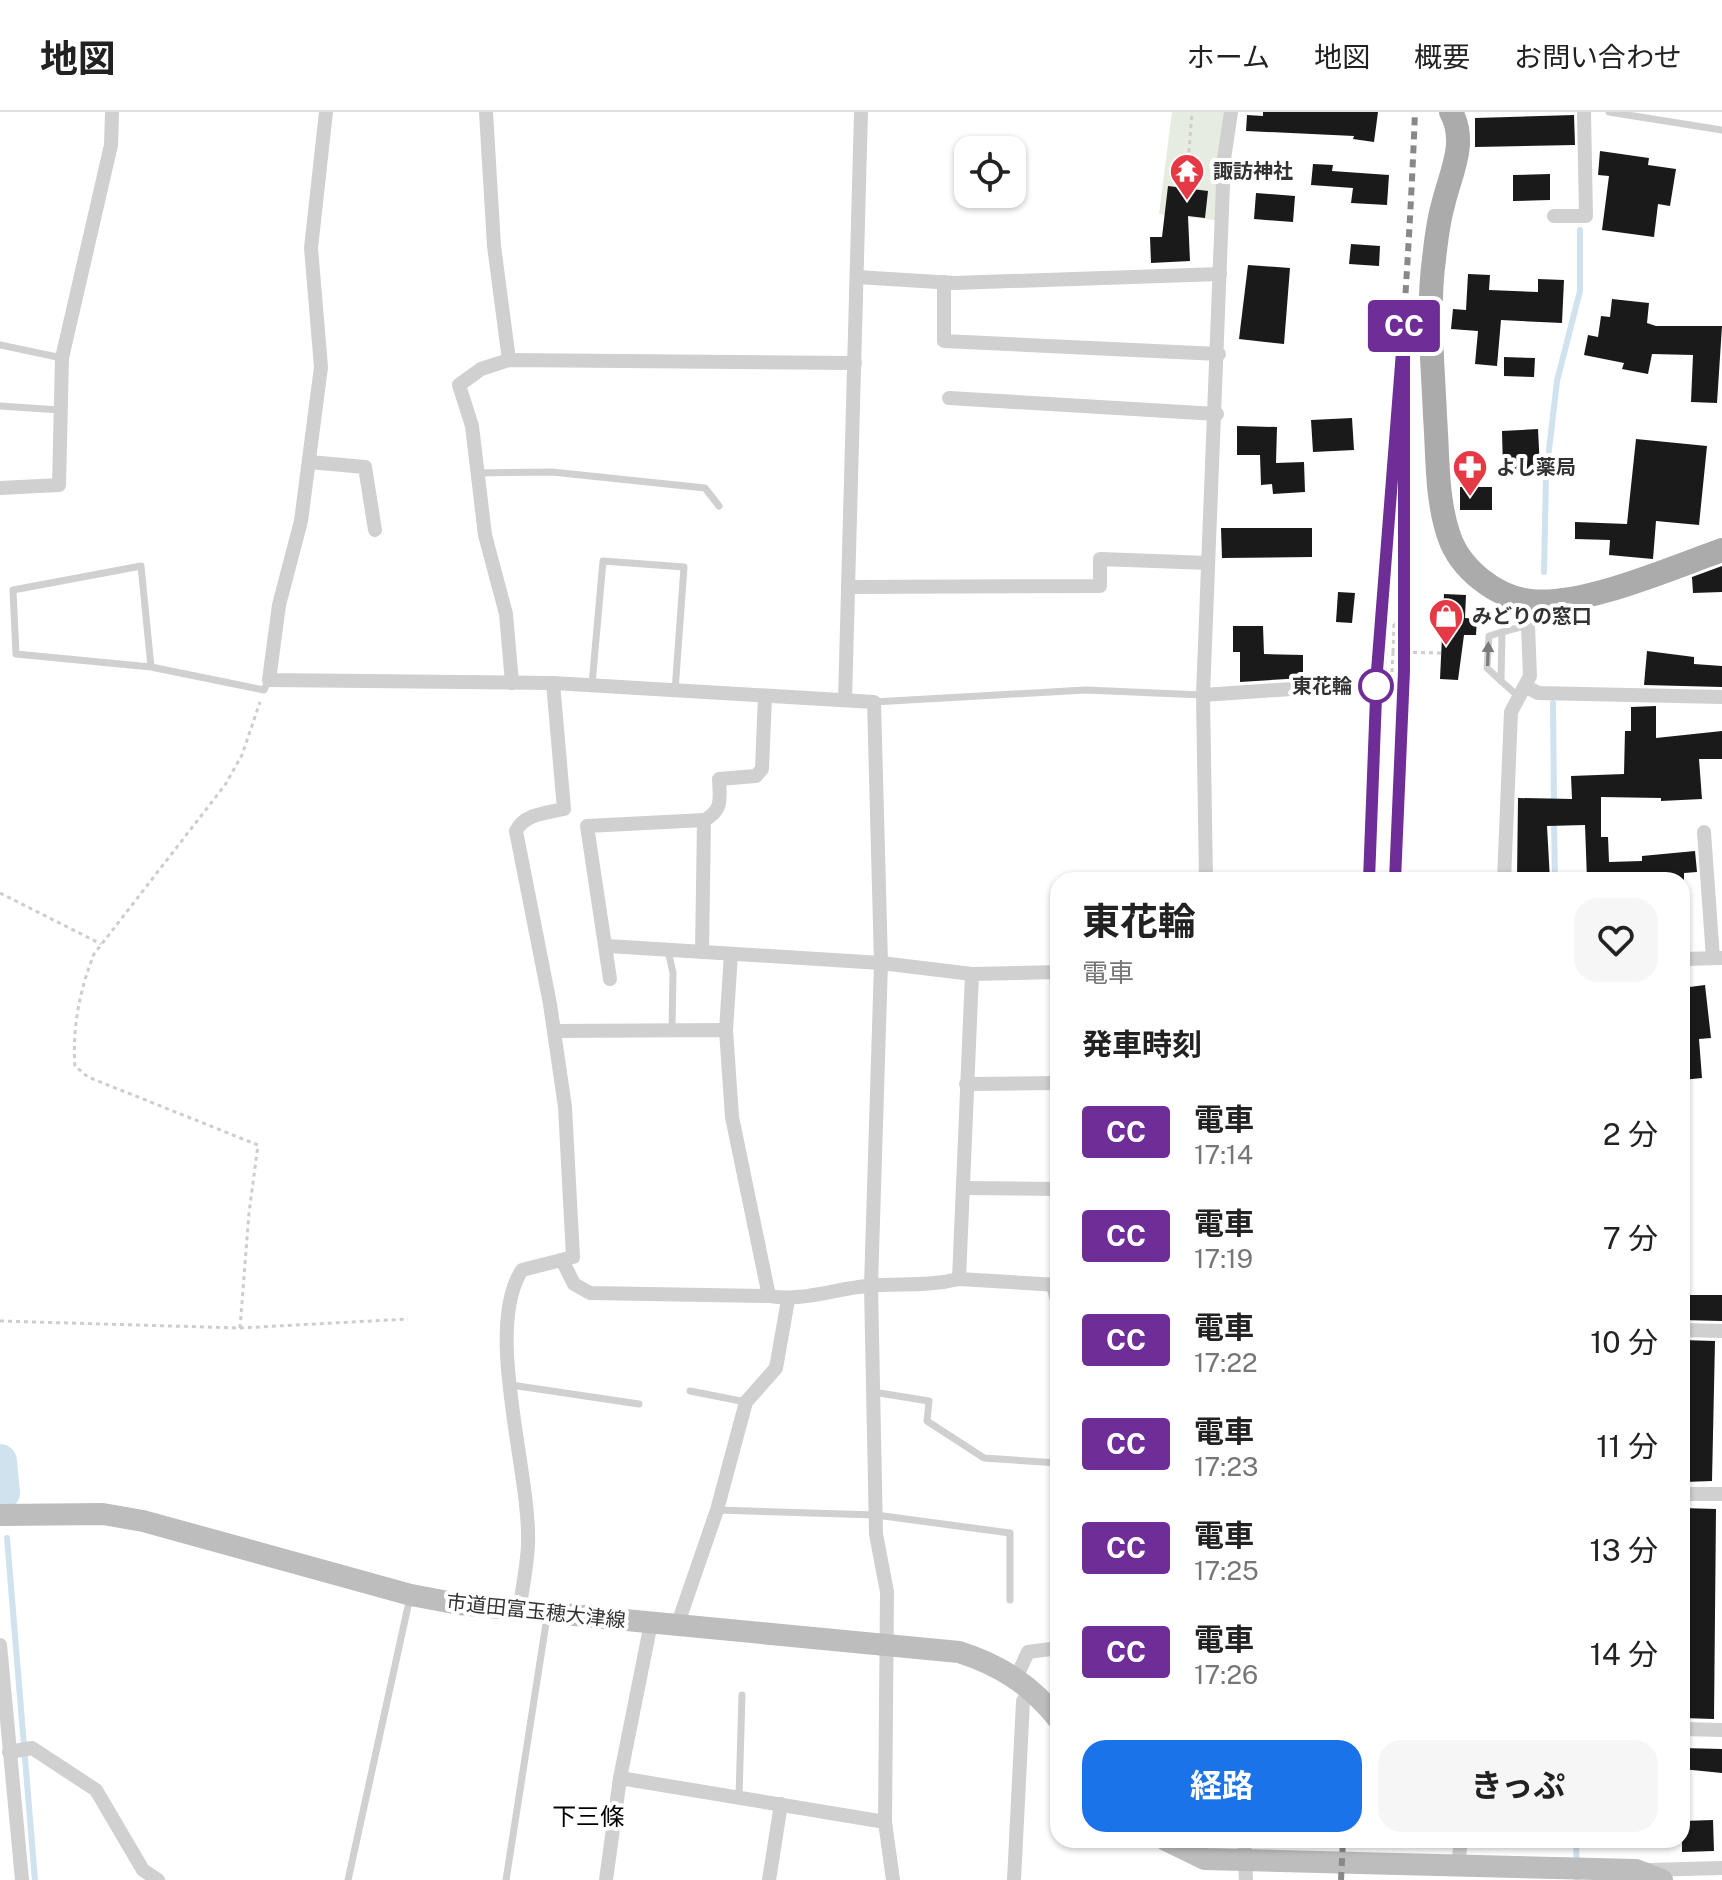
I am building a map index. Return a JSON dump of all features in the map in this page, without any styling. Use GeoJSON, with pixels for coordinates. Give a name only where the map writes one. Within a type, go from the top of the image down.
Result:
{"type":"FeatureCollection","features":[{"type":"Feature","properties":{"kind":"main road"},"geometry":{"type":"LineString","coordinates":[[1451,112],[1456,122],[1458,155],[1442,206],[1433,262],[1432,350],[1440,496],[1449,538],[1465,564],[1489,587],[1528,613],[1553,602],[1612,588],[1722,550]]}},
{"type":"Feature","properties":{"kind":"street"},"geometry":{"type":"LineString","coordinates":[[0,488],[59,485],[62,358],[111,145],[112,112]]}},
{"type":"Feature","properties":{"kind":"street"},"geometry":{"type":"LineString","coordinates":[[326,112],[311,248],[321,367],[301,521],[279,605],[266,685],[553,683],[874,702],[881,963],[871,1286],[876,1515],[887,1592],[885,1822],[893,1880]]}},
{"type":"Feature","properties":{"kind":"street"},"geometry":{"type":"LineString","coordinates":[[486,112],[494,246],[509,360]]}},
{"type":"Feature","properties":{"kind":"street"},"geometry":{"type":"LineString","coordinates":[[845,700],[861,112]]}},
{"type":"Feature","properties":{"kind":"street"},"geometry":{"type":"LineString","coordinates":[[1206,872],[1203,695],[1217,414],[1224,159],[1231,112]]}},
{"type":"Feature","properties":{"kind":"street"},"geometry":{"type":"LineString","coordinates":[[1554,216],[1586,216],[1584,112]]}},
{"type":"Feature","properties":{"kind":"street"},"geometry":{"type":"LineString","coordinates":[[857,277],[944,282],[1220,274]]}},
{"type":"Feature","properties":{"kind":"street"},"geometry":{"type":"LineString","coordinates":[[944,282],[944,341],[1219,354]]}},
{"type":"Feature","properties":{"kind":"street"},"geometry":{"type":"LineString","coordinates":[[512,683],[506,614],[485,535],[472,426],[459,385],[481,369],[509,360],[855,363]]}},
{"type":"Feature","properties":{"kind":"street"},"geometry":{"type":"LineString","coordinates":[[949,398],[1217,414]]}},
{"type":"Feature","properties":{"kind":"street"},"geometry":{"type":"LineString","coordinates":[[309,462],[365,467],[375,530]]}},
{"type":"Feature","properties":{"kind":"street"},"geometry":{"type":"LineString","coordinates":[[848,587],[1100,586],[1100,559],[1208,563]]}},
{"type":"Feature","properties":{"kind":"street"},"geometry":{"type":"LineString","coordinates":[[1504,872],[1511,712],[1530,676],[1528,613]]}},
{"type":"Feature","properties":{"kind":"street"},"geometry":{"type":"LineString","coordinates":[[519,1612],[528,1544],[511,1385],[508,1308],[512,1285],[522,1270],[573,1257],[565,1107],[554,1031],[516,831],[520,822],[532,816],[564,809],[553,683]]}},
{"type":"Feature","properties":{"kind":"street"},"geometry":{"type":"LineString","coordinates":[[1203,695],[1320,687]]}},
{"type":"Feature","properties":{"kind":"street"},"geometry":{"type":"LineString","coordinates":[[1522,691],[1722,697]]}},
{"type":"Feature","properties":{"kind":"street"},"geometry":{"type":"LineString","coordinates":[[610,979],[608,946],[587,826],[704,820],[715,815],[720,806],[719,779],[756,776],[762,769],[765,696]]}},
{"type":"Feature","properties":{"kind":"street"},"geometry":{"type":"LineString","coordinates":[[702,952],[704,820]]}},
{"type":"Feature","properties":{"kind":"street"},"geometry":{"type":"LineString","coordinates":[[1690,959],[1717,958],[1704,832]]}},
{"type":"Feature","properties":{"kind":"street"},"geometry":{"type":"LineString","coordinates":[[608,946],[881,963],[972,974],[1050,972]]}},
{"type":"Feature","properties":{"kind":"street"},"geometry":{"type":"LineString","coordinates":[[731,954],[726,1030],[732,1117],[769,1296]]}},
{"type":"Feature","properties":{"kind":"street"},"geometry":{"type":"LineString","coordinates":[[959,1279],[972,974]]}},
{"type":"Feature","properties":{"kind":"street"},"geometry":{"type":"LineString","coordinates":[[554,1031],[726,1030]]}},
{"type":"Feature","properties":{"kind":"street"},"geometry":{"type":"LineString","coordinates":[[966,1084],[1050,1083]]}},
{"type":"Feature","properties":{"kind":"street"},"geometry":{"type":"LineString","coordinates":[[963,1188],[1050,1189]]}},
{"type":"Feature","properties":{"kind":"street"},"geometry":{"type":"LineString","coordinates":[[562,1260],[574,1284],[590,1293],[769,1296],[788,1300],[871,1286],[927,1287],[959,1279],[1050,1285]]}},
{"type":"Feature","properties":{"kind":"street"},"geometry":{"type":"LineString","coordinates":[[677,1626],[717,1510],[746,1402],[776,1368],[788,1300]]}},
{"type":"Feature","properties":{"kind":"street"},"geometry":{"type":"LineString","coordinates":[[1690,1330],[1722,1331]]}},
{"type":"Feature","properties":{"kind":"street"},"geometry":{"type":"LineString","coordinates":[[1690,1494],[1722,1494]]}},
{"type":"Feature","properties":{"kind":"street","name":"市道田富玉穂大津線"},"geometry":{"type":"LineString","coordinates":[[0,1515],[103,1514],[143,1521],[411,1595],[519,1612],[888,1643],[959,1652],[991,1662],[1024,1684],[1050,1711]]}},
{"type":"Feature","properties":{"kind":"street"},"geometry":{"type":"LineString","coordinates":[[606,1880],[620,1778],[651,1623]]}},
{"type":"Feature","properties":{"kind":"street"},"geometry":{"type":"LineString","coordinates":[[0,1645],[22,1880]]}},
{"type":"Feature","properties":{"kind":"street"},"geometry":{"type":"LineString","coordinates":[[1014,1880],[1028,1652],[1050,1649]]}},
{"type":"Feature","properties":{"kind":"street"},"geometry":{"type":"LineString","coordinates":[[1690,1729],[1722,1730]]}},
{"type":"Feature","properties":{"kind":"street"},"geometry":{"type":"LineString","coordinates":[[12,1751],[32,1748],[96,1790],[143,1870],[158,1880]]}},
{"type":"Feature","properties":{"kind":"street"},"geometry":{"type":"LineString","coordinates":[[620,1778],[885,1822]]}},
{"type":"Feature","properties":{"kind":"street"},"geometry":{"type":"LineString","coordinates":[[769,1880],[781,1804]]}},
{"type":"Feature","properties":{"kind":"street"},"geometry":{"type":"LineString","coordinates":[[1182,1848],[1205,1859],[1567,1871],[1722,1868]]}},
{"type":"Feature","properties":{"kind":"street"},"geometry":{"type":"LineString","coordinates":[[1458,1866],[1460,1848]]}},
{"type":"Feature","properties":{"kind":"street"},"geometry":{"type":"LineString","coordinates":[[1636,1870],[1662,1880]]}},
{"type":"Feature","properties":{"kind":"lane"},"geometry":{"type":"LineString","coordinates":[[1609,112],[1722,130]]}},
{"type":"Feature","properties":{"kind":"lane"},"geometry":{"type":"LineString","coordinates":[[0,345],[62,358]]}},
{"type":"Feature","properties":{"kind":"lane"},"geometry":{"type":"LineString","coordinates":[[0,406],[60,410]]}},
{"type":"Feature","properties":{"kind":"lane"},"geometry":{"type":"LineString","coordinates":[[477,473],[552,472],[705,488],[719,506]]}},
{"type":"Feature","properties":{"kind":"lane"},"geometry":{"type":"LineString","coordinates":[[592,685],[603,561],[684,567],[675,691]]}},
{"type":"Feature","properties":{"kind":"lane"},"geometry":{"type":"LineString","coordinates":[[151,667],[141,566],[13,590],[16,654],[151,667],[266,685]]}},
{"type":"Feature","properties":{"kind":"lane"},"geometry":{"type":"LineString","coordinates":[[1522,691],[1501,681],[1487,668],[1489,636],[1502,632],[1528,613]]}},
{"type":"Feature","properties":{"kind":"lane"},"geometry":{"type":"LineString","coordinates":[[1501,681],[1502,632]]}},
{"type":"Feature","properties":{"kind":"lane"},"geometry":{"type":"LineString","coordinates":[[874,702],[1085,690],[1203,695]]}},
{"type":"Feature","properties":{"kind":"lane"},"geometry":{"type":"LineString","coordinates":[[668,950],[673,973],[672,1030]]}},
{"type":"Feature","properties":{"kind":"lane"},"geometry":{"type":"LineString","coordinates":[[511,1385],[639,1404]]}},
{"type":"Feature","properties":{"kind":"lane"},"geometry":{"type":"LineString","coordinates":[[690,1391],[746,1402]]}},
{"type":"Feature","properties":{"kind":"lane"},"geometry":{"type":"LineString","coordinates":[[873,1392],[929,1401],[927,1421],[984,1458],[1050,1462]]}},
{"type":"Feature","properties":{"kind":"lane"},"geometry":{"type":"LineString","coordinates":[[717,1510],[876,1515],[1010,1533],[1010,1600]]}},
{"type":"Feature","properties":{"kind":"lane"},"geometry":{"type":"LineString","coordinates":[[348,1880],[411,1595]]}},
{"type":"Feature","properties":{"kind":"lane"},"geometry":{"type":"LineString","coordinates":[[506,1880],[548,1615]]}},
{"type":"Feature","properties":{"kind":"lane"},"geometry":{"type":"LineString","coordinates":[[739,1797],[742,1695]]}},
{"type":"Feature","properties":{"kind":"path"},"geometry":{"type":"LineString","coordinates":[[1187,176],[1192,112]]}},
{"type":"Feature","properties":{"kind":"path"},"geometry":{"type":"LineString","coordinates":[[1385,672],[1387,623],[1394,624],[1392,672]]}},
{"type":"Feature","properties":{"kind":"path"},"geometry":{"type":"LineString","coordinates":[[1393,652],[1441,653]]}},
{"type":"Feature","properties":{"kind":"path"},"geometry":{"type":"LineString","coordinates":[[240,1328],[258,1145],[88,1077],[75,1066],[81,985],[101,944],[225,785],[242,755],[266,685]]}},
{"type":"Feature","properties":{"kind":"path"},"geometry":{"type":"LineString","coordinates":[[0,893],[101,944]]}},
{"type":"Feature","properties":{"kind":"path"},"geometry":{"type":"LineString","coordinates":[[0,1321],[240,1328],[408,1319]]}},
{"type":"Feature","properties":{"kind":"shaded area"},"geometry":{"type":"Polygon","coordinates":[[[1172,112],[1224,112],[1215,220],[1159,214],[1172,112]]]}},
{"type":"Feature","properties":{"kind":"building"},"geometry":{"type":"Polygon","coordinates":[[[1263,112],[1378,112],[1374,142],[1353,139],[1354,136],[1246,131],[1247,115],[1263,116],[1263,112]]]}},
{"type":"Feature","properties":{"kind":"building"},"geometry":{"type":"Polygon","coordinates":[[[1574,115],[1575,145],[1475,147],[1475,118],[1574,115]]]}},
{"type":"Feature","properties":{"kind":"building"},"geometry":{"type":"Polygon","coordinates":[[[1600,151],[1649,158],[1648,165],[1676,169],[1670,206],[1658,204],[1654,237],[1602,230],[1609,176],[1598,175],[1600,151]]]}},
{"type":"Feature","properties":{"kind":"building"},"geometry":{"type":"Polygon","coordinates":[[[1313,164],[1333,165],[1332,171],[1389,175],[1387,205],[1351,203],[1353,188],[1311,185],[1313,164]]]}},
{"type":"Feature","properties":{"kind":"building"},"geometry":{"type":"Polygon","coordinates":[[[1550,174],[1550,200],[1513,201],[1513,175],[1550,174]]]}},
{"type":"Feature","properties":{"kind":"building"},"geometry":{"type":"Polygon","coordinates":[[[1168,186],[1208,191],[1205,218],[1188,216],[1190,261],[1151,263],[1150,237],[1162,237],[1168,186]]]}},
{"type":"Feature","properties":{"kind":"building"},"geometry":{"type":"Polygon","coordinates":[[[1256,193],[1295,196],[1293,222],[1254,219],[1256,193]]]}},
{"type":"Feature","properties":{"kind":"building"},"geometry":{"type":"Polygon","coordinates":[[[1351,244],[1380,246],[1379,266],[1349,264],[1351,244]]]}},
{"type":"Feature","properties":{"kind":"building"},"geometry":{"type":"Polygon","coordinates":[[[1248,265],[1290,268],[1284,344],[1239,339],[1248,265]]]}},
{"type":"Feature","properties":{"kind":"building"},"geometry":{"type":"Polygon","coordinates":[[[1468,274],[1490,275],[1489,290],[1538,292],[1538,279],[1564,280],[1562,323],[1501,320],[1497,366],[1475,364],[1478,331],[1451,329],[1453,309],[1466,310],[1468,274]]]}},
{"type":"Feature","properties":{"kind":"building"},"geometry":{"type":"Polygon","coordinates":[[[1612,299],[1649,303],[1647,323],[1656,326],[1722,326],[1717,403],[1691,402],[1693,355],[1652,354],[1648,374],[1622,369],[1624,363],[1584,355],[1588,335],[1598,337],[1601,316],[1610,317],[1612,299]]]}},
{"type":"Feature","properties":{"kind":"building"},"geometry":{"type":"Polygon","coordinates":[[[1504,357],[1535,358],[1534,377],[1504,376],[1504,357]]]}},
{"type":"Feature","properties":{"kind":"building"},"geometry":{"type":"Polygon","coordinates":[[[1352,418],[1354,450],[1313,452],[1311,420],[1352,418]]]}},
{"type":"Feature","properties":{"kind":"building"},"geometry":{"type":"Polygon","coordinates":[[[1237,426],[1277,427],[1276,463],[1304,462],[1305,492],[1273,494],[1272,484],[1261,485],[1260,455],[1237,455],[1237,426]]]}},
{"type":"Feature","properties":{"kind":"building"},"geometry":{"type":"Polygon","coordinates":[[[1538,429],[1540,469],[1503,470],[1502,431],[1538,429]]]}},
{"type":"Feature","properties":{"kind":"building"},"geometry":{"type":"Polygon","coordinates":[[[1636,439],[1707,446],[1699,525],[1656,521],[1653,559],[1609,555],[1610,540],[1575,539],[1575,522],[1627,524],[1636,439]]]}},
{"type":"Feature","properties":{"kind":"building"},"geometry":{"type":"Polygon","coordinates":[[[1460,487],[1492,487],[1492,510],[1460,510],[1460,487]]]}},
{"type":"Feature","properties":{"kind":"building"},"geometry":{"type":"Polygon","coordinates":[[[1221,528],[1312,528],[1312,557],[1222,558],[1221,528]]]}},
{"type":"Feature","properties":{"kind":"building"},"geometry":{"type":"Polygon","coordinates":[[[1722,566],[1722,592],[1693,593],[1692,577],[1722,566]]]}},
{"type":"Feature","properties":{"kind":"building"},"geometry":{"type":"Polygon","coordinates":[[[1338,592],[1355,593],[1352,623],[1336,622],[1338,592]]]}},
{"type":"Feature","properties":{"kind":"building"},"geometry":{"type":"Polygon","coordinates":[[[1444,594],[1466,595],[1465,618],[1477,619],[1476,635],[1464,635],[1458,680],[1440,679],[1444,594]]]}},
{"type":"Feature","properties":{"kind":"building"},"geometry":{"type":"Polygon","coordinates":[[[1233,626],[1263,626],[1264,654],[1303,655],[1303,678],[1240,682],[1240,652],[1233,652],[1233,626]]]}},
{"type":"Feature","properties":{"kind":"building"},"geometry":{"type":"Polygon","coordinates":[[[1647,651],[1694,657],[1694,664],[1722,666],[1722,687],[1644,685],[1647,651]]]}},
{"type":"Feature","properties":{"kind":"building"},"geometry":{"type":"Polygon","coordinates":[[[1656,706],[1656,738],[1722,731],[1722,759],[1699,759],[1702,799],[1661,801],[1661,798],[1601,797],[1601,837],[1608,837],[1609,862],[1642,861],[1642,856],[1695,851],[1697,872],[1587,872],[1585,825],[1547,826],[1550,872],[1517,872],[1518,798],[1572,799],[1571,776],[1624,774],[1625,731],[1631,731],[1631,707],[1656,706]]]}},
{"type":"Feature","properties":{"kind":"building"},"geometry":{"type":"Polygon","coordinates":[[[1705,985],[1711,1038],[1699,1039],[1702,1078],[1690,1079],[1690,987],[1705,985]]]}},
{"type":"Feature","properties":{"kind":"building"},"geometry":{"type":"Polygon","coordinates":[[[1690,1295],[1722,1295],[1722,1321],[1690,1320],[1690,1295]]]}},
{"type":"Feature","properties":{"kind":"building"},"geometry":{"type":"Polygon","coordinates":[[[1690,1340],[1715,1341],[1712,1481],[1690,1482],[1690,1340]]]}},
{"type":"Feature","properties":{"kind":"building"},"geometry":{"type":"Polygon","coordinates":[[[1690,1508],[1716,1509],[1714,1719],[1690,1718],[1690,1508]]]}},
{"type":"Feature","properties":{"kind":"building"},"geometry":{"type":"Polygon","coordinates":[[[1690,1748],[1722,1749],[1722,1773],[1690,1770],[1690,1748]]]}},
{"type":"Feature","properties":{"kind":"building"},"geometry":{"type":"Polygon","coordinates":[[[1713,1820],[1714,1851],[1682,1852],[1682,1848],[1690,1848],[1690,1821],[1713,1820]]]}},
{"type":"Feature","properties":{"kind":"waterway"},"geometry":{"type":"LineString","coordinates":[[1544,572],[1546,476],[1557,381],[1580,291],[1580,230]]}},
{"type":"Feature","properties":{"kind":"waterway"},"geometry":{"type":"LineString","coordinates":[[1553,703],[1554,804]]}},
{"type":"Feature","properties":{"kind":"waterway"},"geometry":{"type":"LineString","coordinates":[[1554,820],[1555,872]]}},
{"type":"Feature","properties":{"kind":"waterway"},"geometry":{"type":"LineString","coordinates":[[0,1461],[3,1493]]}},
{"type":"Feature","properties":{"kind":"waterway"},"geometry":{"type":"LineString","coordinates":[[7,1538],[35,1880]]}},
{"type":"Feature","properties":{"kind":"waterway"},"geometry":{"type":"LineString","coordinates":[[1576,1848],[1577,1880]]}},
{"type":"Feature","properties":{"kind":"railway"},"geometry":{"type":"LineString","coordinates":[[1369,872],[1415,112]]}},
{"type":"Feature","properties":{"kind":"railway"},"geometry":{"type":"LineString","coordinates":[[1395,872],[1404,671],[1405,442]]}},
{"type":"Feature","properties":{"kind":"railway"},"geometry":{"type":"LineString","coordinates":[[1341,1880],[1343,1848]]}},
{"type":"Feature","properties":{"kind":"train","name":"CC"},"geometry":{"type":"LineString","coordinates":[[1369,872],[1377,671],[1404,326],[1404,671],[1395,872]]}},
{"type":"Feature","properties":{"kind":"place","name":"諏訪神社"},"geometry":{"type":"Point","coordinates":[1187,202]}},
{"type":"Feature","properties":{"kind":"place","name":"よし薬局"},"geometry":{"type":"Point","coordinates":[1470,498]}},
{"type":"Feature","properties":{"kind":"place","name":"みどりの窓口"},"geometry":{"type":"Point","coordinates":[1446,647]}},
{"type":"Feature","properties":{"kind":"place","name":"東花輪"},"geometry":{"type":"Point","coordinates":[1376,686]}},
{"type":"Feature","properties":{"kind":"district","name":"下三條"},"geometry":{"type":"Point","coordinates":[588,1817]}}]}
